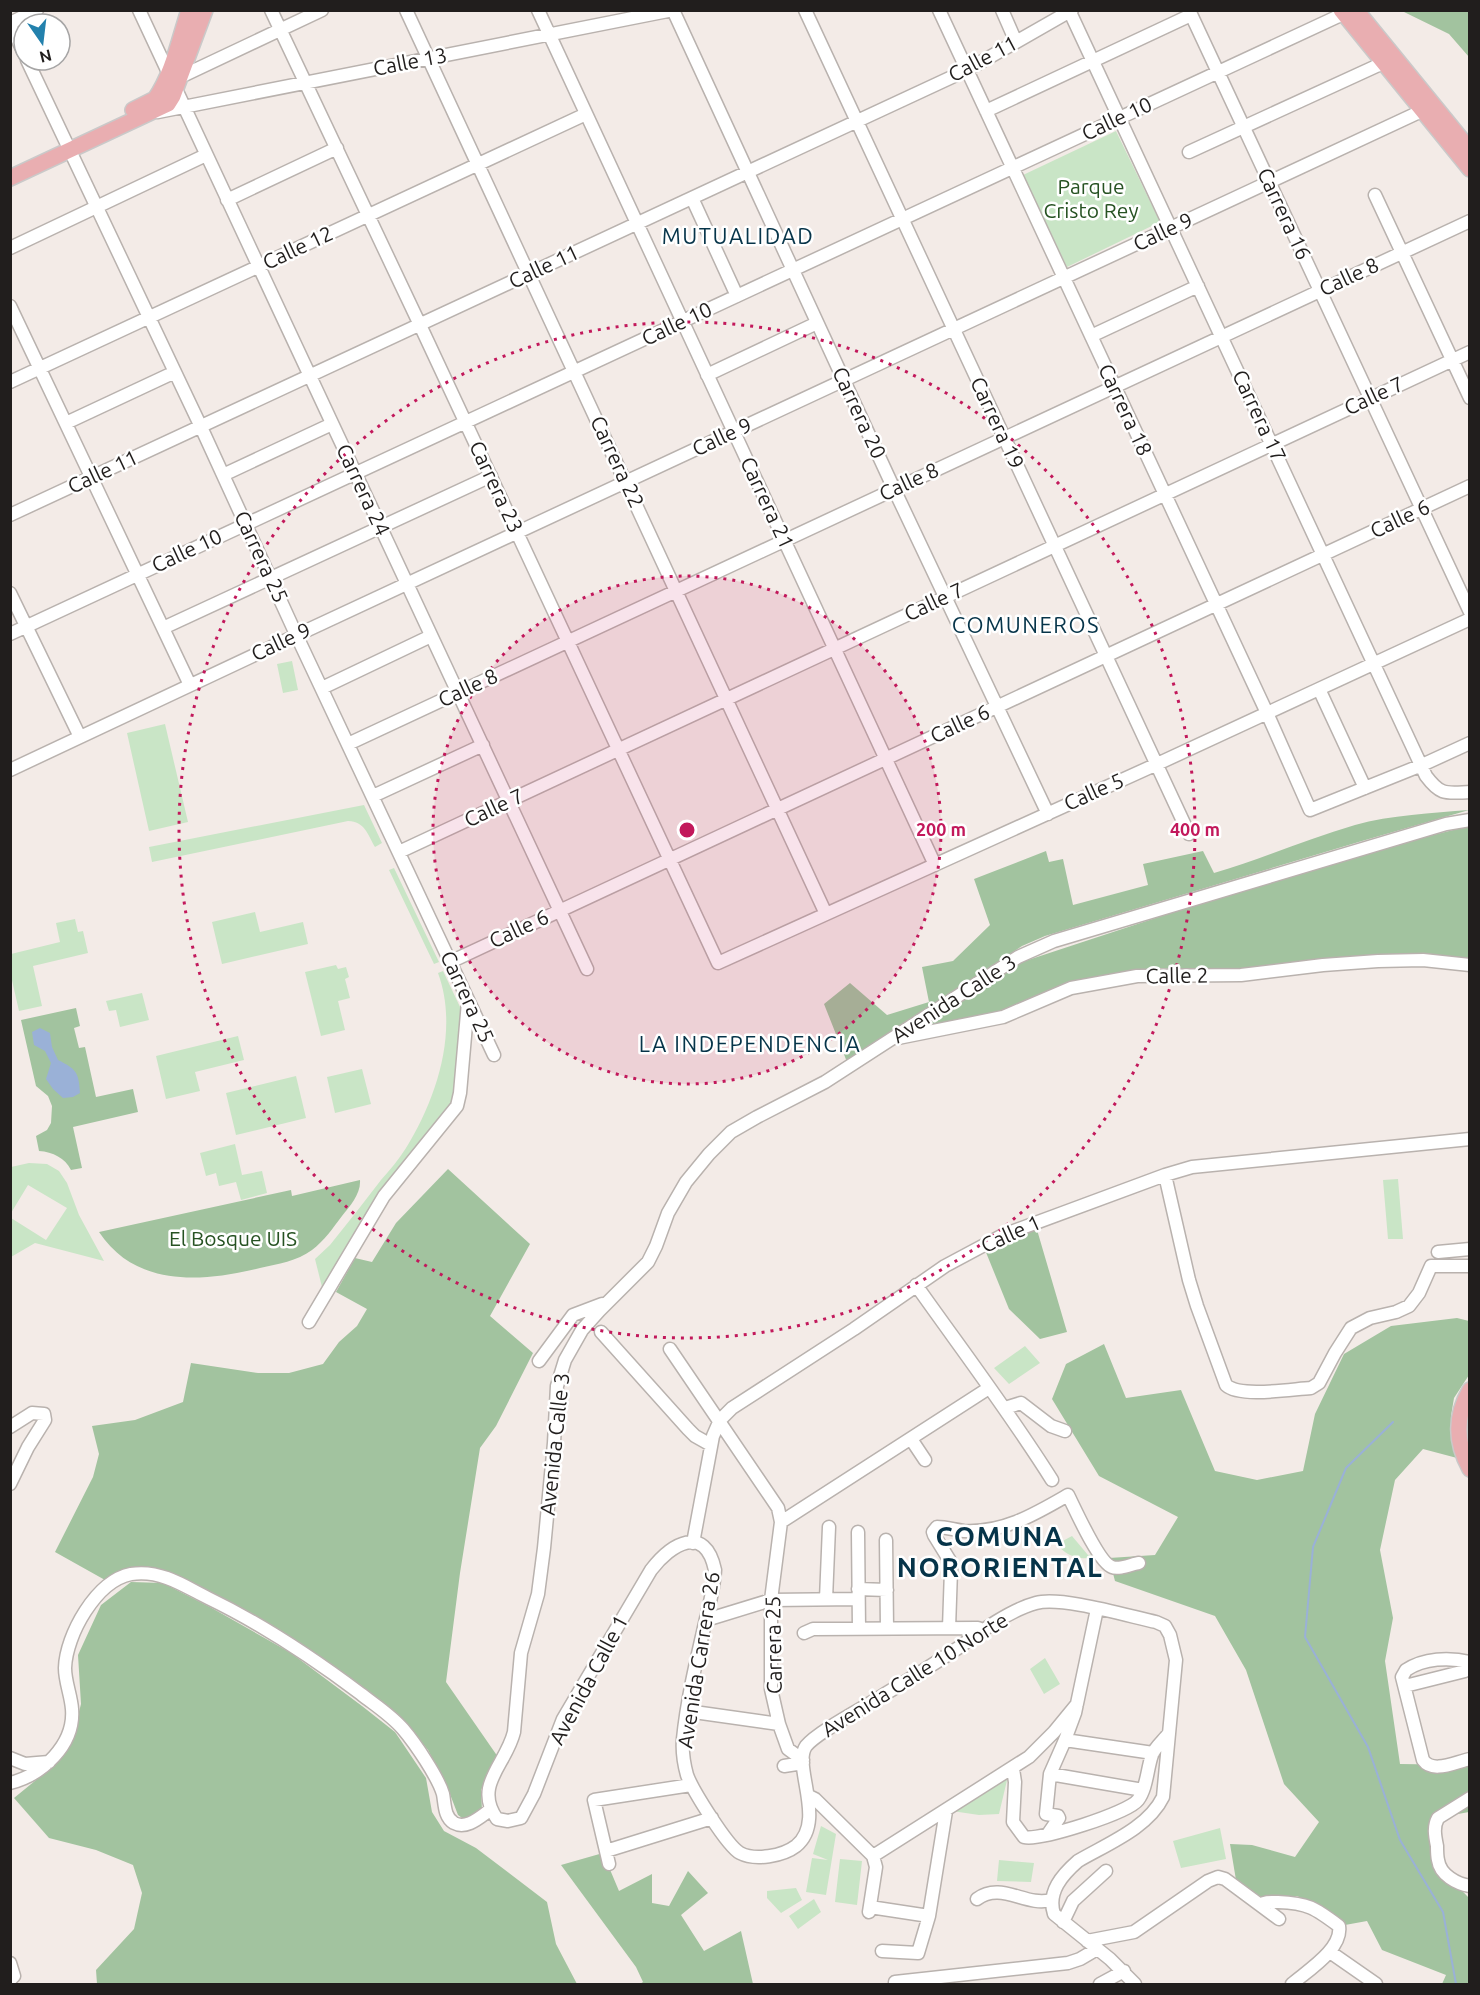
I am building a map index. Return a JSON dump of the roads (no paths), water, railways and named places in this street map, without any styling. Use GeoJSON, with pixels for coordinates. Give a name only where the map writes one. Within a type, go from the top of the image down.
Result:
{"type":"FeatureCollection","features":[{"type":"Feature","properties":{"kind":"main road"},"geometry":{"type":"LineString","coordinates":[[165,91],[189,10]]}},
{"type":"Feature","properties":{"kind":"main road"},"geometry":{"type":"LineString","coordinates":[[10,178],[165,91],[191,49],[205,10]]}},
{"type":"Feature","properties":{"kind":"main road"},"geometry":{"type":"LineString","coordinates":[[1347,12],[1383,63],[1470,150]]}},
{"type":"Feature","properties":{"kind":"main road"},"geometry":{"type":"LineString","coordinates":[[1347,12],[1429,108],[1470,169]]}},
{"type":"Feature","properties":{"kind":"main road"},"geometry":{"type":"LineString","coordinates":[[10,167],[67,146]]}},
{"type":"Feature","properties":{"kind":"main road"},"geometry":{"type":"LineString","coordinates":[[1470,1390],[1459,1416],[1458,1436],[1463,1457],[1470,1469]]}},
{"type":"Feature","properties":{"kind":"street"},"geometry":{"type":"LineString","coordinates":[[10,24],[37,10]]}},
{"type":"Feature","properties":{"kind":"street","name":"Carrera 24"},"geometry":{"type":"LineString","coordinates":[[139,10],[165,91],[184,107],[587,969]]}},
{"type":"Feature","properties":{"kind":"street","name":"Carrera 23"},"geometry":{"type":"LineString","coordinates":[[271,10],[718,963]]}},
{"type":"Feature","properties":{"kind":"street"},"geometry":{"type":"LineString","coordinates":[[165,91],[207,64],[322,10]]}},
{"type":"Feature","properties":{"kind":"street","name":"Carrera 22"},"geometry":{"type":"LineString","coordinates":[[406,10],[826,914]]}},
{"type":"Feature","properties":{"kind":"street","name":"Carrera 21"},"geometry":{"type":"LineString","coordinates":[[538,10],[935,865]]}},
{"type":"Feature","properties":{"kind":"street","name":"Calle 13"},"geometry":{"type":"LineString","coordinates":[[165,91],[184,107],[673,10]]}},
{"type":"Feature","properties":{"kind":"street","name":"Carrera 20"},"geometry":{"type":"LineString","coordinates":[[673,10],[843,380],[1048,813]]}},
{"type":"Feature","properties":{"kind":"street","name":"Carrera 19"},"geometry":{"type":"LineString","coordinates":[[805,10],[1189,834]]}},
{"type":"Feature","properties":{"kind":"street","name":"Carrera 18"},"geometry":{"type":"LineString","coordinates":[[939,10],[1310,810],[1365,788]]}},
{"type":"Feature","properties":{"kind":"street"},"geometry":{"type":"LineString","coordinates":[[1002,10],[1016,42]]}},
{"type":"Feature","properties":{"kind":"street","name":"Calle 11"},"geometry":{"type":"LineString","coordinates":[[10,515],[967,70],[1070,11]]}},
{"type":"Feature","properties":{"kind":"street","name":"Carrera 17"},"geometry":{"type":"LineString","coordinates":[[1070,11],[1422,765],[1434,786],[1443,793],[1470,792]]}},
{"type":"Feature","properties":{"kind":"street","name":"Calle 10"},"geometry":{"type":"LineString","coordinates":[[10,634],[1347,12]]}},
{"type":"Feature","properties":{"kind":"street"},"geometry":{"type":"LineString","coordinates":[[986,111],[1190,13]]}},
{"type":"Feature","properties":{"kind":"street","name":"Carrera 16"},"geometry":{"type":"LineString","coordinates":[[1190,13],[1470,612]]}},
{"type":"Feature","properties":{"kind":"street"},"geometry":{"type":"LineString","coordinates":[[191,49],[191,56],[195,62],[207,64]]}},
{"type":"Feature","properties":{"kind":"street"},"geometry":{"type":"LineString","coordinates":[[1189,152],[1383,63]]}},
{"type":"Feature","properties":{"kind":"street","name":"Carrera 25"},"geometry":{"type":"LineString","coordinates":[[33,72],[494,1055]]}},
{"type":"Feature","properties":{"kind":"street","name":"Calle 9"},"geometry":{"type":"LineString","coordinates":[[10,770],[297,634],[1429,108]]}},
{"type":"Feature","properties":{"kind":"street","name":"Calle 12"},"geometry":{"type":"LineString","coordinates":[[10,382],[586,114]]}},
{"type":"Feature","properties":{"kind":"street"},"geometry":{"type":"LineString","coordinates":[[227,200],[336,148]]}},
{"type":"Feature","properties":{"kind":"street"},"geometry":{"type":"LineString","coordinates":[[10,248],[206,155]]}},
{"type":"Feature","properties":{"kind":"street"},"geometry":{"type":"LineString","coordinates":[[1375,195],[1470,398]]}},
{"type":"Feature","properties":{"kind":"street"},"geometry":{"type":"LineString","coordinates":[[692,198],[737,296]]}},
{"type":"Feature","properties":{"kind":"street","name":"Calle 8"},"geometry":{"type":"LineString","coordinates":[[348,744],[1470,221]]}},
{"type":"Feature","properties":{"kind":"street"},"geometry":{"type":"LineString","coordinates":[[1091,336],[1198,286]]}},
{"type":"Feature","properties":{"kind":"street"},"geometry":{"type":"LineString","coordinates":[[10,306],[189,685]]}},
{"type":"Feature","properties":{"kind":"street"},"geometry":{"type":"LineString","coordinates":[[708,375],[817,323]]}},
{"type":"Feature","properties":{"kind":"street","name":"Calle 7"},"geometry":{"type":"LineString","coordinates":[[399,852],[1470,352]]}},
{"type":"Feature","properties":{"kind":"street"},"geometry":{"type":"LineString","coordinates":[[66,423],[175,372]]}},
{"type":"Feature","properties":{"kind":"street"},"geometry":{"type":"LineString","coordinates":[[223,475],[332,424]]}},
{"type":"Feature","properties":{"kind":"street"},"geometry":{"type":"LineString","coordinates":[[163,628],[491,476]]}},
{"type":"Feature","properties":{"kind":"street","name":"Calle 6"},"geometry":{"type":"LineString","coordinates":[[450,962],[1470,486]]}},
{"type":"Feature","properties":{"kind":"street"},"geometry":{"type":"LineString","coordinates":[[10,593],[80,737]]}},
{"type":"Feature","properties":{"kind":"street","name":"Calle 5"},"geometry":{"type":"LineString","coordinates":[[718,963],[1470,619]]}},
{"type":"Feature","properties":{"kind":"street"},"geometry":{"type":"LineString","coordinates":[[321,688],[431,636]]}},
{"type":"Feature","properties":{"kind":"street"},"geometry":{"type":"LineString","coordinates":[[1319,689],[1365,788],[1470,744]]}},
{"type":"Feature","properties":{"kind":"street"},"geometry":{"type":"LineString","coordinates":[[373,796],[483,745]]}},
{"type":"Feature","properties":{"kind":"street","name":"Avenida Calle 3"},"geometry":{"type":"LineString","coordinates":[[490,1810],[488,1785],[511,1745],[521,1653],[538,1594],[553,1455],[556,1396],[562,1368],[582,1330],[648,1262],[676,1197],[692,1174],[722,1140],[757,1117],[825,1082],[1018,957],[1046,944],[1429,828],[1470,820]]}},
{"type":"Feature","properties":{"kind":"street","name":"Calle 2"},"geometry":{"type":"LineString","coordinates":[[893,1038],[908,1037],[1003,1017],[1071,988],[1137,976],[1241,975],[1378,961],[1423,960],[1470,965]]}},
{"type":"Feature","properties":{"kind":"street"},"geometry":{"type":"LineString","coordinates":[[309,1322],[384,1196],[452,1112],[459,1100],[468,999]]}},
{"type":"Feature","properties":{"kind":"street","name":"Calle 1"},"geometry":{"type":"LineString","coordinates":[[720,1420],[732,1408],[845,1335],[916,1285],[1003,1234],[1165,1175],[1205,1164],[1470,1139]]}},
{"type":"Feature","properties":{"kind":"street"},"geometry":{"type":"LineString","coordinates":[[1165,1175],[1197,1306],[1226,1385],[1236,1391],[1257,1392],[1314,1386],[1319,1383],[1351,1328],[1370,1318],[1396,1312],[1409,1306],[1419,1293],[1431,1266],[1470,1266]]}},
{"type":"Feature","properties":{"kind":"street"},"geometry":{"type":"LineString","coordinates":[[1438,1252],[1470,1250]]}},
{"type":"Feature","properties":{"kind":"street"},"geometry":{"type":"LineString","coordinates":[[916,1285],[1005,1408],[1052,1480]]}},
{"type":"Feature","properties":{"kind":"street"},"geometry":{"type":"LineString","coordinates":[[539,1361],[573,1315],[609,1301]]}},
{"type":"Feature","properties":{"kind":"street"},"geometry":{"type":"LineString","coordinates":[[601,1332],[688,1429],[711,1445]]}},
{"type":"Feature","properties":{"kind":"street"},"geometry":{"type":"LineString","coordinates":[[670,1349],[776,1504],[781,1522],[989,1388]]}},
{"type":"Feature","properties":{"kind":"street"},"geometry":{"type":"LineString","coordinates":[[1005,1408],[1021,1402],[1051,1426],[1065,1431]]}},
{"type":"Feature","properties":{"kind":"street"},"geometry":{"type":"LineString","coordinates":[[10,1427],[32,1413],[44,1414],[45,1420],[28,1447],[10,1484]]}},
{"type":"Feature","properties":{"kind":"street"},"geometry":{"type":"LineString","coordinates":[[693,1543],[711,1445],[720,1420]]}},
{"type":"Feature","properties":{"kind":"street"},"geometry":{"type":"LineString","coordinates":[[911,1439],[925,1460]]}},
{"type":"Feature","properties":{"kind":"street"},"geometry":{"type":"LineString","coordinates":[[949,1628],[951,1570],[950,1560],[934,1535],[934,1529],[939,1527],[963,1531],[991,1530],[1010,1525],[1068,1495],[1098,1552],[1108,1564],[1117,1568],[1139,1563]]}},
{"type":"Feature","properties":{"kind":"street","name":"Carrera 25"},"geometry":{"type":"LineString","coordinates":[[781,1522],[771,1600],[771,1689],[779,1724],[788,1749],[803,1762]]}},
{"type":"Feature","properties":{"kind":"street"},"geometry":{"type":"LineString","coordinates":[[826,1599],[829,1527]]}},
{"type":"Feature","properties":{"kind":"street"},"geometry":{"type":"LineString","coordinates":[[858,1532],[859,1629]]}},
{"type":"Feature","properties":{"kind":"street"},"geometry":{"type":"LineString","coordinates":[[886,1540],[887,1629]]}},
{"type":"Feature","properties":{"kind":"street","name":"Avenida Carrera 26"},"geometry":{"type":"LineString","coordinates":[[693,1543],[702,1545],[709,1552],[715,1570],[683,1741],[686,1772],[691,1785],[732,1847],[738,1852],[760,1856],[782,1853],[799,1842],[807,1826],[809,1796]]}},
{"type":"Feature","properties":{"kind":"street","name":"Avenida Calle 1"},"geometry":{"type":"LineString","coordinates":[[490,1810],[497,1819],[508,1821],[521,1818],[534,1794],[563,1719],[646,1578],[663,1554],[671,1548],[693,1543]]}},
{"type":"Feature","properties":{"kind":"street"},"geometry":{"type":"LineString","coordinates":[[10,1783],[38,1772],[49,1762],[66,1738],[72,1711],[65,1670],[68,1650],[75,1631],[93,1599],[108,1583],[130,1574],[148,1573],[167,1578],[225,1606],[279,1638],[330,1671],[394,1720],[404,1729],[422,1755],[443,1793],[444,1808],[449,1818],[456,1824],[471,1823],[490,1810]]}},
{"type":"Feature","properties":{"kind":"street"},"geometry":{"type":"LineString","coordinates":[[706,1620],[771,1600],[826,1599],[886,1590]]}},
{"type":"Feature","properties":{"kind":"street","name":"Avenida Calle 10 Norte"},"geometry":{"type":"LineString","coordinates":[[803,1762],[807,1746],[816,1738],[983,1630],[1036,1603],[1059,1602],[1156,1622],[1165,1626],[1174,1644],[1176,1660],[1169,1733]]}},
{"type":"Feature","properties":{"kind":"street"},"geometry":{"type":"LineString","coordinates":[[1048,1834],[1059,1818],[1046,1814],[1050,1774],[1077,1704],[1097,1610]]}},
{"type":"Feature","properties":{"kind":"street"},"geometry":{"type":"LineString","coordinates":[[804,1634],[813,1629],[978,1628],[983,1630]]}},
{"type":"Feature","properties":{"kind":"street"},"geometry":{"type":"LineString","coordinates":[[1467,1666],[1448,1659],[1425,1661],[1406,1670],[1403,1682],[1423,1760],[1427,1765],[1435,1768],[1470,1759]]}},
{"type":"Feature","properties":{"kind":"street"},"geometry":{"type":"LineString","coordinates":[[1403,1682],[1467,1666]]}},
{"type":"Feature","properties":{"kind":"street"},"geometry":{"type":"LineString","coordinates":[[873,1856],[1013,1769],[1029,1757],[1077,1704]]}},
{"type":"Feature","properties":{"kind":"street"},"geometry":{"type":"LineString","coordinates":[[687,1711],[779,1724]]}},
{"type":"Feature","properties":{"kind":"street"},"geometry":{"type":"LineString","coordinates":[[1013,1769],[1015,1782],[1013,1816],[1016,1827],[1024,1837],[1048,1834],[1086,1824],[1137,1802],[1143,1790],[1153,1753],[1169,1733]]}},
{"type":"Feature","properties":{"kind":"street"},"geometry":{"type":"LineString","coordinates":[[1135,1984],[1124,1971],[1054,1914],[1051,1903],[1055,1888],[1069,1869],[1078,1861],[1145,1822],[1158,1806],[1164,1788],[1169,1733]]}},
{"type":"Feature","properties":{"kind":"street"},"geometry":{"type":"LineString","coordinates":[[1065,1740],[1153,1753]]}},
{"type":"Feature","properties":{"kind":"street"},"geometry":{"type":"LineString","coordinates":[[10,1758],[25,1764],[49,1762]]}},
{"type":"Feature","properties":{"kind":"street"},"geometry":{"type":"LineString","coordinates":[[784,1766],[803,1762],[809,1796],[815,1799],[873,1856],[876,1867],[869,1909],[929,1916]]}},
{"type":"Feature","properties":{"kind":"street"},"geometry":{"type":"LineString","coordinates":[[1050,1774],[1143,1790]]}},
{"type":"Feature","properties":{"kind":"street"},"geometry":{"type":"LineString","coordinates":[[691,1785],[594,1800],[607,1857],[712,1818]]}},
{"type":"Feature","properties":{"kind":"street"},"geometry":{"type":"LineString","coordinates":[[1470,1798],[1438,1818],[1435,1834],[1438,1860],[1443,1870],[1455,1883],[1470,1886]]}},
{"type":"Feature","properties":{"kind":"street"},"geometry":{"type":"LineString","coordinates":[[882,1950],[918,1953],[929,1916],[946,1811]]}},
{"type":"Feature","properties":{"kind":"street"},"geometry":{"type":"LineString","coordinates":[[1063,1922],[1073,1901],[1106,1871]]}},
{"type":"Feature","properties":{"kind":"street"},"geometry":{"type":"LineString","coordinates":[[895,1982],[1068,1963],[1080,1959],[1092,1945],[1134,1932],[1208,1881],[1218,1877],[1226,1879],[1279,1919]]}},
{"type":"Feature","properties":{"kind":"street"},"geometry":{"type":"LineString","coordinates":[[977,1899],[993,1892],[1009,1893],[1051,1903]]}},
{"type":"Feature","properties":{"kind":"street"},"geometry":{"type":"LineString","coordinates":[[1260,1905],[1268,1902],[1306,1904],[1339,1926],[1340,1930],[1330,1953],[1292,1984]]}},
{"type":"Feature","properties":{"kind":"street"},"geometry":{"type":"LineString","coordinates":[[1330,1953],[1376,1984]]}},
{"type":"Feature","properties":{"kind":"street"},"geometry":{"type":"LineString","coordinates":[[10,1963],[14,1976],[10,1980]]}},
{"type":"Feature","properties":{"kind":"street"},"geometry":{"type":"LineString","coordinates":[[1100,1984],[1124,1971]]}},
{"type":"Feature","properties":{"kind":"water"},"geometry":{"type":"Polygon","coordinates":[[[40,1028],[50,1033],[52,1047],[58,1060],[73,1069],[79,1080],[80,1093],[73,1097],[63,1098],[46,1079],[51,1063],[45,1051],[34,1045],[32,1032],[40,1028]]]}},
{"type":"Feature","properties":{"kind":"waterway"},"geometry":{"type":"LineString","coordinates":[[1393,1422],[1346,1468],[1313,1547],[1305,1637],[1368,1747],[1400,1840],[1443,1912],[1456,1984]]}},
{"type":"Feature","properties":{"kind":"district","name":"MUTUALIDAD"},"geometry":{"type":"Point","coordinates":[738,236]}},
{"type":"Feature","properties":{"kind":"district","name":"COMUNEROS"},"geometry":{"type":"Point","coordinates":[1026,625]}},
{"type":"Feature","properties":{"kind":"district","name":"LA INDEPENDENCIA"},"geometry":{"type":"Point","coordinates":[750,1044]}},
{"type":"Feature","properties":{"kind":"district","name":"COMUNA NORORIENTAL"},"geometry":{"type":"Point","coordinates":[1000,1552]}},
{"type":"Feature","properties":{"kind":"park label","name":"Parque Cristo Rey"},"geometry":{"type":"Point","coordinates":[1091,199]}},
{"type":"Feature","properties":{"kind":"park label","name":"El Bosque UIS"},"geometry":{"type":"Point","coordinates":[233,1239]}}]}
